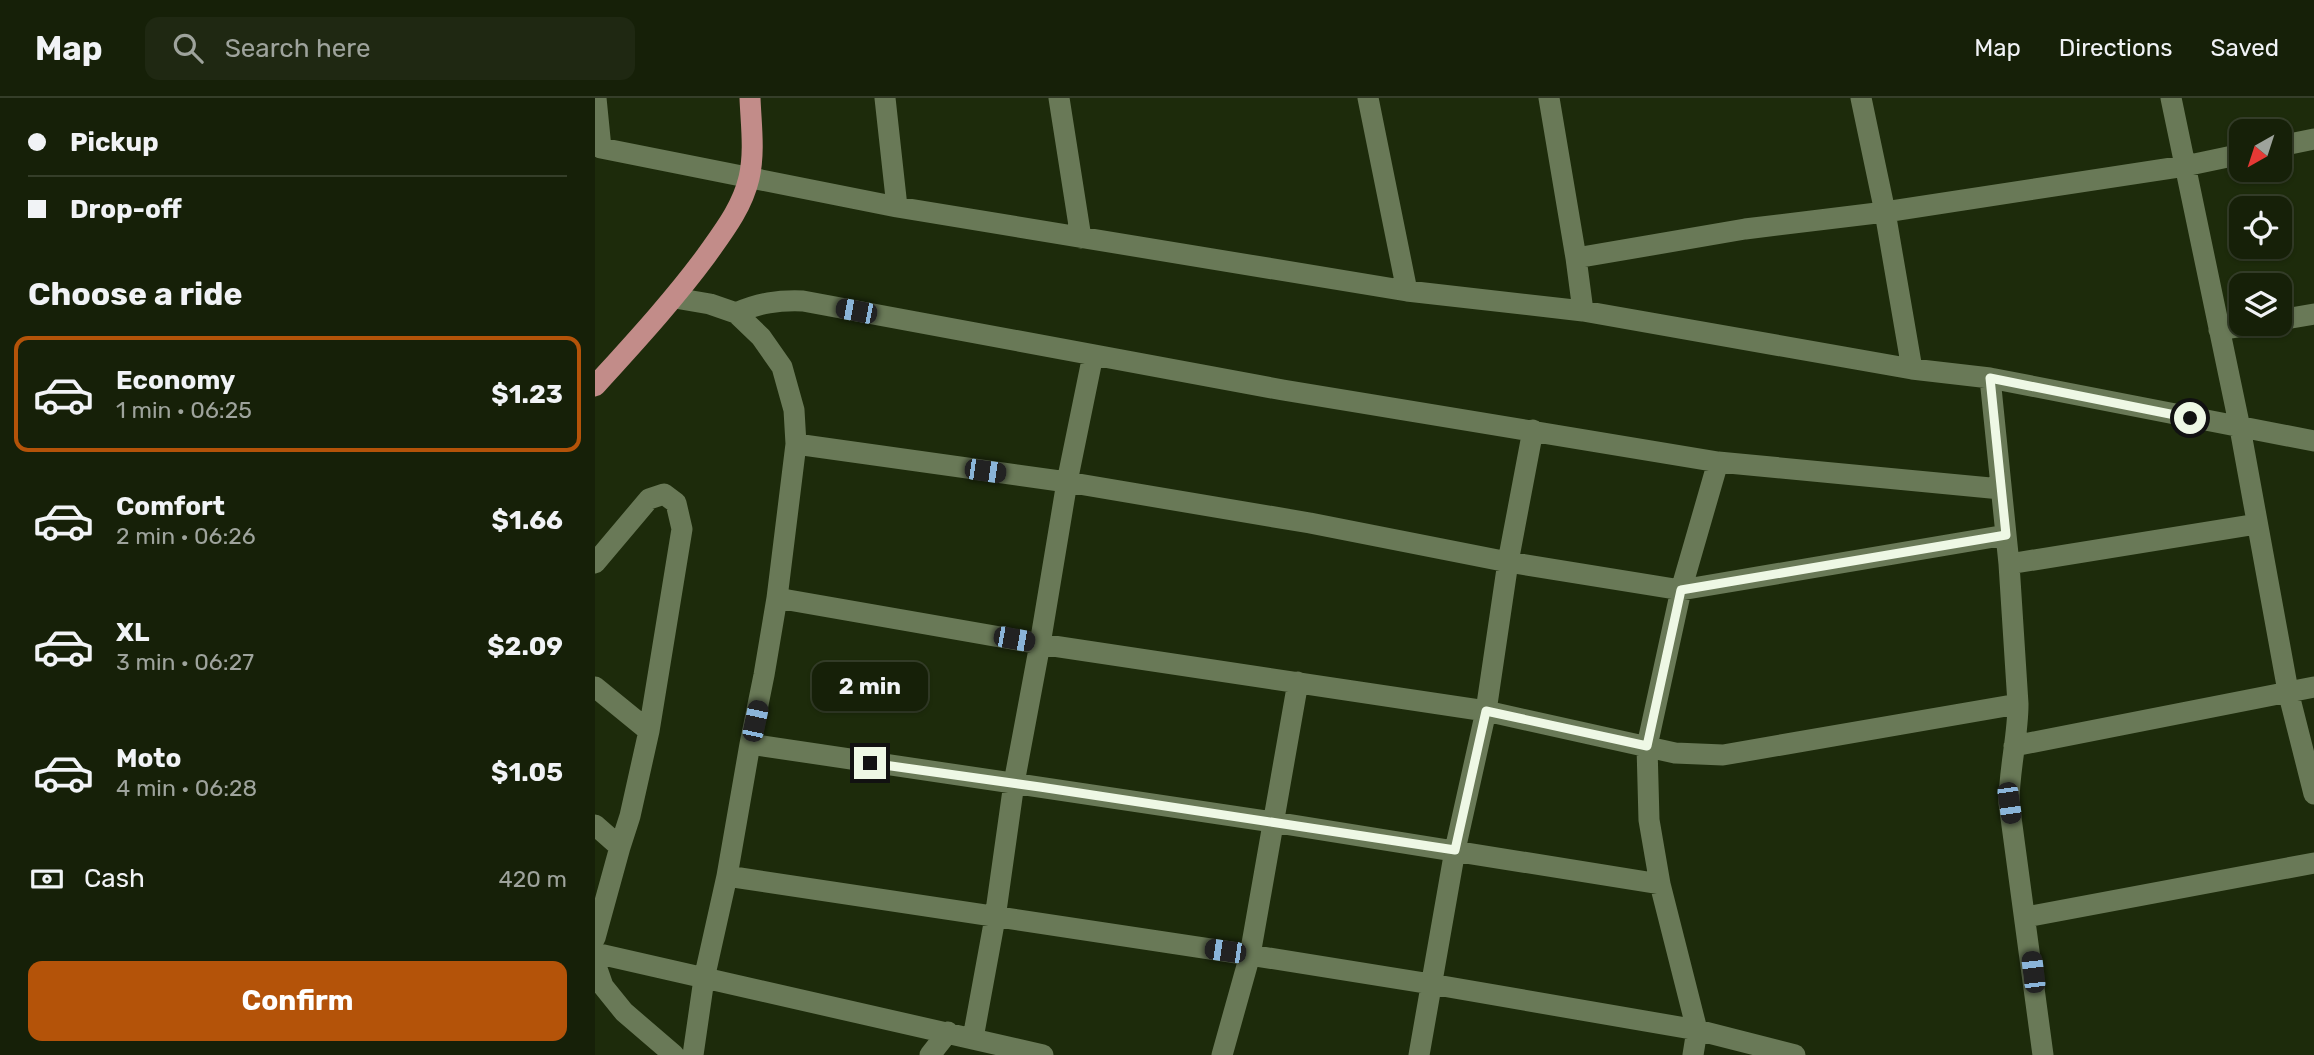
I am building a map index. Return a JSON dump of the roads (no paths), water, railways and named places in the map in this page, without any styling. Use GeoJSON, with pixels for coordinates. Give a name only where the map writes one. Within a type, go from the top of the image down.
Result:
{"type":"FeatureCollection","features":[{"type":"Feature","properties":{"kind":"main road"},"geometry":{"type":"LineString","coordinates":[[595,386],[675,298],[728,226],[740,204],[749,178],[752,150],[750,98]]}},
{"type":"Feature","properties":{"kind":"street"},"geometry":{"type":"LineString","coordinates":[[596,98],[598,151],[897,208],[1407,290],[1583,311],[1912,369],[1990,378],[2240,428],[2314,440]]}},
{"type":"Feature","properties":{"kind":"street"},"geometry":{"type":"LineString","coordinates":[[885,98],[897,208]]}},
{"type":"Feature","properties":{"kind":"street"},"geometry":{"type":"LineString","coordinates":[[1059,98],[1081,238]]}},
{"type":"Feature","properties":{"kind":"street"},"geometry":{"type":"LineString","coordinates":[[1368,98],[1407,290]]}},
{"type":"Feature","properties":{"kind":"street"},"geometry":{"type":"LineString","coordinates":[[1549,98],[1583,311]]}},
{"type":"Feature","properties":{"kind":"street"},"geometry":{"type":"LineString","coordinates":[[1861,98],[1885,212],[1912,369]]}},
{"type":"Feature","properties":{"kind":"street"},"geometry":{"type":"LineString","coordinates":[[2171,98],[2240,428],[2288,691],[2314,794]]}},
{"type":"Feature","properties":{"kind":"street"},"geometry":{"type":"LineString","coordinates":[[2293,143],[2314,139]]}},
{"type":"Feature","properties":{"kind":"street"},"geometry":{"type":"LineString","coordinates":[[1576,258],[1745,229],[1885,212],[2185,166],[2229,157]]}},
{"type":"Feature","properties":{"kind":"street"},"geometry":{"type":"LineString","coordinates":[[675,298],[710,304],[736,313],[761,337],[782,367],[793,410],[796,444],[777,598],[727,876],[704,979],[693,1055]]}},
{"type":"Feature","properties":{"kind":"street"},"geometry":{"type":"LineString","coordinates":[[736,313],[768,302],[803,301],[1283,390],[1718,462],[2001,489]]}},
{"type":"Feature","properties":{"kind":"street"},"geometry":{"type":"LineString","coordinates":[[2292,318],[2314,314]]}},
{"type":"Feature","properties":{"kind":"street"},"geometry":{"type":"LineString","coordinates":[[2219,330],[2229,328]]}},
{"type":"Feature","properties":{"kind":"street"},"geometry":{"type":"LineString","coordinates":[[973,1038],[995,918],[1014,783],[1067,482],[1093,355]]}},
{"type":"Feature","properties":{"kind":"street"},"geometry":{"type":"LineString","coordinates":[[1990,378],[2009,564],[2018,704],[2009,772],[2009,803],[2043,1055]]}},
{"type":"Feature","properties":{"kind":"street"},"geometry":{"type":"LineString","coordinates":[[1419,1055],[1455,850],[1486,711],[1508,562],[1533,430]]}},
{"type":"Feature","properties":{"kind":"street"},"geometry":{"type":"LineString","coordinates":[[796,444],[1067,482],[1310,523],[1508,562],[1681,590],[2006,535]]}},
{"type":"Feature","properties":{"kind":"street"},"geometry":{"type":"LineString","coordinates":[[1693,1055],[1697,1030],[1660,884],[1649,820],[1647,746],[1681,590],[1718,462]]}},
{"type":"Feature","properties":{"kind":"street"},"geometry":{"type":"LineString","coordinates":[[595,563],[649,499],[664,494],[676,503],[682,529],[649,731],[630,816],[595,938]]}},
{"type":"Feature","properties":{"kind":"street"},"geometry":{"type":"LineString","coordinates":[[2009,564],[2257,524]]}},
{"type":"Feature","properties":{"kind":"street"},"geometry":{"type":"LineString","coordinates":[[777,598],[1040,644],[1486,711],[1675,753],[1723,755],[2018,704]]}},
{"type":"Feature","properties":{"kind":"street"},"geometry":{"type":"LineString","coordinates":[[1222,1055],[1250,955],[1299,682]]}},
{"type":"Feature","properties":{"kind":"street"},"geometry":{"type":"LineString","coordinates":[[595,687],[649,731]]}},
{"type":"Feature","properties":{"kind":"street"},"geometry":{"type":"LineString","coordinates":[[2014,746],[2314,687]]}},
{"type":"Feature","properties":{"kind":"street"},"geometry":{"type":"LineString","coordinates":[[750,744],[1273,822],[1660,884]]}},
{"type":"Feature","properties":{"kind":"street"},"geometry":{"type":"LineString","coordinates":[[595,825],[620,847]]}},
{"type":"Feature","properties":{"kind":"street"},"geometry":{"type":"LineString","coordinates":[[2026,917],[2314,863]]}},
{"type":"Feature","properties":{"kind":"street"},"geometry":{"type":"LineString","coordinates":[[727,876],[1431,985],[1697,1030],[1795,1055]]}},
{"type":"Feature","properties":{"kind":"street"},"geometry":{"type":"LineString","coordinates":[[595,953],[1044,1055]]}},
{"type":"Feature","properties":{"kind":"street"},"geometry":{"type":"LineString","coordinates":[[595,963],[603,986],[624,1012],[674,1055]]}},
{"type":"Feature","properties":{"kind":"street"},"geometry":{"type":"LineString","coordinates":[[930,1055],[948,1032]]}}]}
